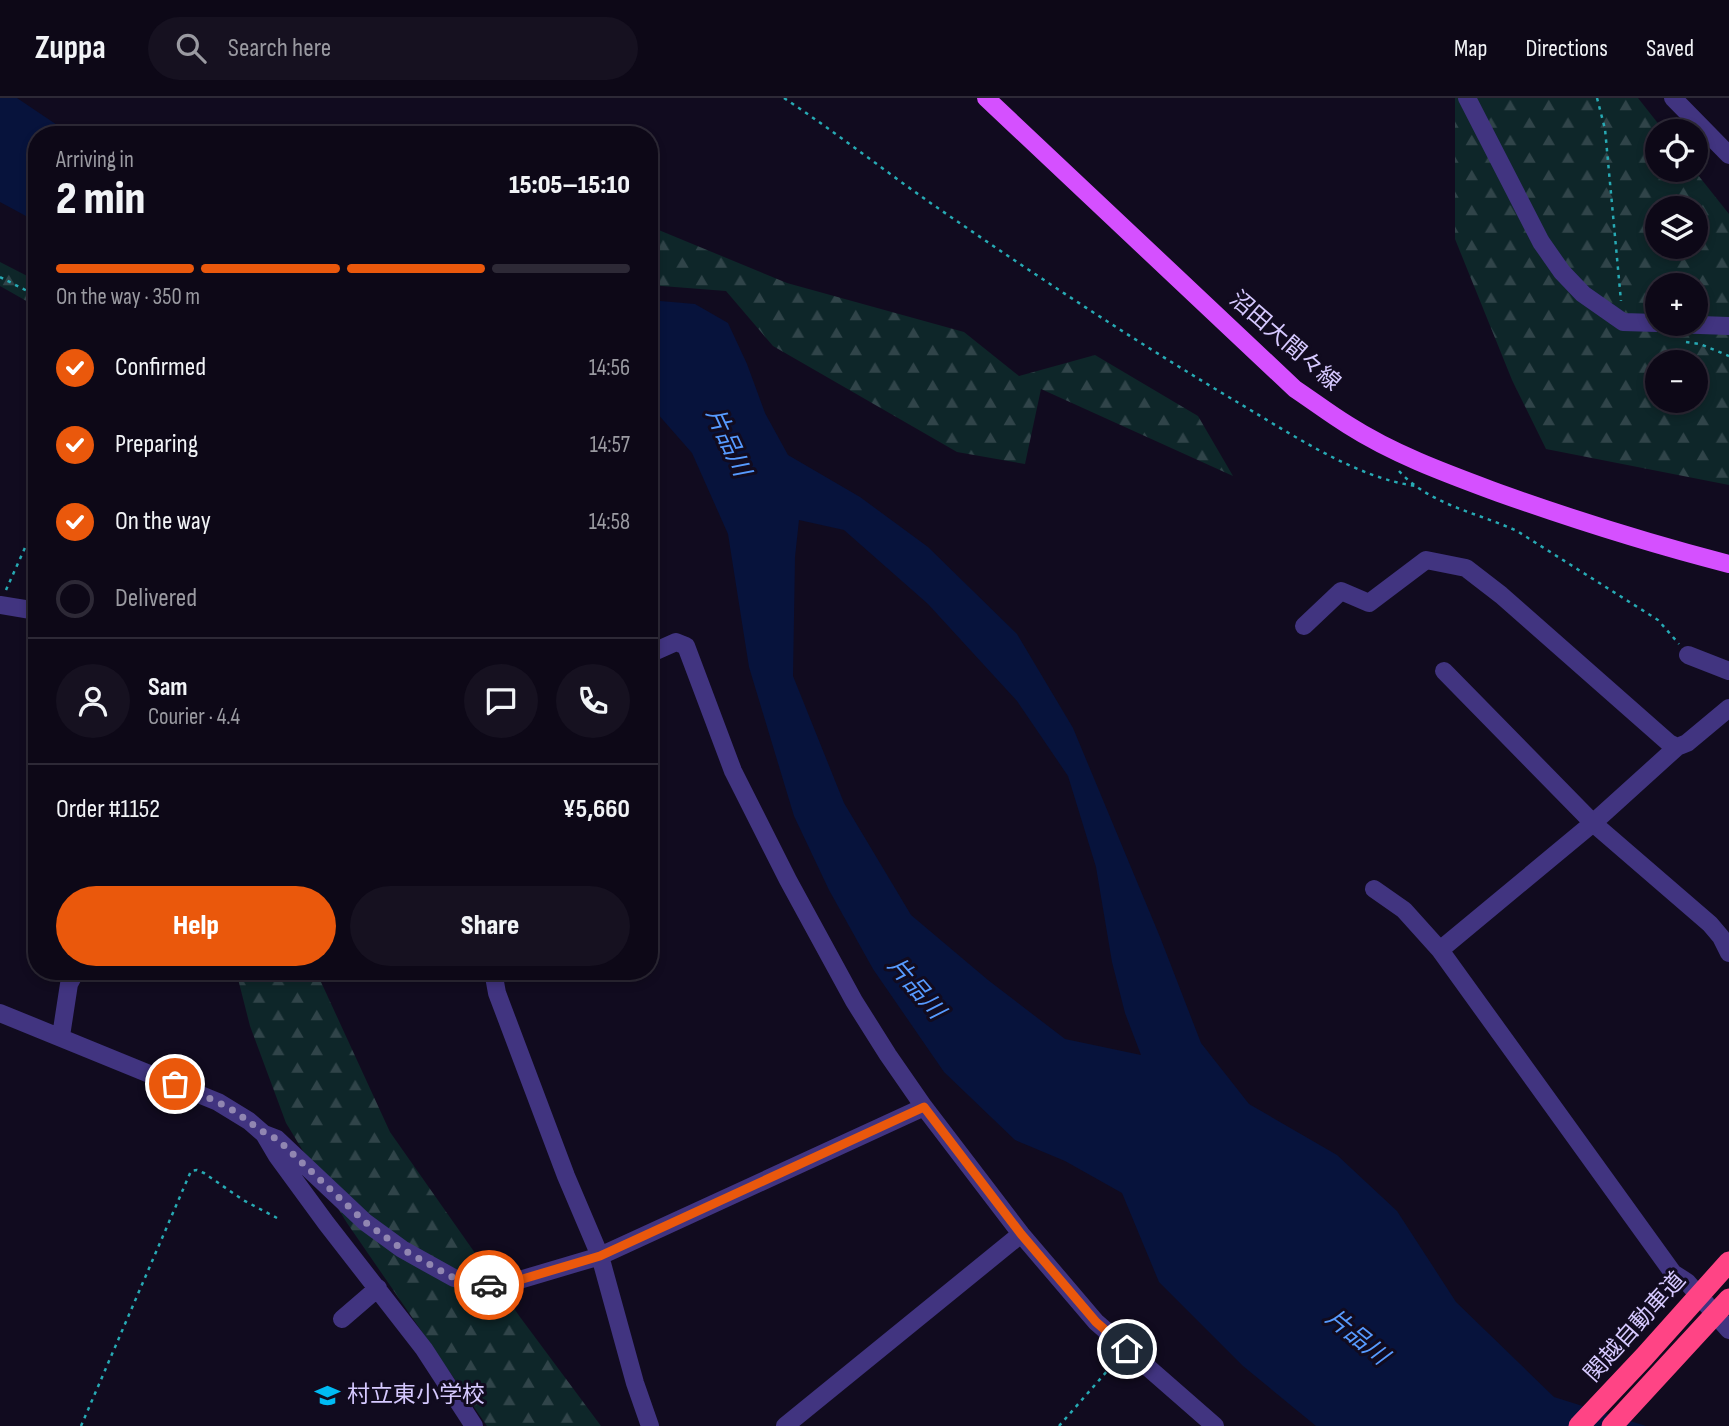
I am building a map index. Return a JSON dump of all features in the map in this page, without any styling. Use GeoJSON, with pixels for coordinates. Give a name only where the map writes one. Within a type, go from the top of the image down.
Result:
{"type":"FeatureCollection","features":[{"type":"Feature","properties":{"kind":"highway","name":"関越自動車道"},"geometry":{"type":"LineString","coordinates":[[1578,1426],[1729,1262]]}},
{"type":"Feature","properties":{"kind":"highway"},"geometry":{"type":"LineString","coordinates":[[1612,1426],[1729,1299]]}},
{"type":"Feature","properties":{"kind":"main road","name":"沼田大間々線"},"geometry":{"type":"LineString","coordinates":[[986,98],[1296,389],[1349,426],[1454,476],[1576,521],[1649,544],[1729,564]]}},
{"type":"Feature","properties":{"kind":"street"},"geometry":{"type":"LineString","coordinates":[[1467,98],[1541,242],[1562,272],[1583,294],[1623,322],[1645,323]]}},
{"type":"Feature","properties":{"kind":"street"},"geometry":{"type":"LineString","coordinates":[[1673,98],[1729,155]]}},
{"type":"Feature","properties":{"kind":"street"},"geometry":{"type":"LineString","coordinates":[[1708,325],[1729,326]]}},
{"type":"Feature","properties":{"kind":"street"},"geometry":{"type":"LineString","coordinates":[[1304,626],[1340,591],[1369,603],[1426,560],[1466,568],[1501,595],[1610,694],[1677,747]]}},
{"type":"Feature","properties":{"kind":"street"},"geometry":{"type":"LineString","coordinates":[[3,598],[28,608]]}},
{"type":"Feature","properties":{"kind":"street"},"geometry":{"type":"LineString","coordinates":[[658,650],[676,642],[686,646],[733,771],[788,880],[854,1001],[924,1107],[1021,1234],[1096,1322],[1215,1426]]}},
{"type":"Feature","properties":{"kind":"street"},"geometry":{"type":"LineString","coordinates":[[1688,655],[1729,671]]}},
{"type":"Feature","properties":{"kind":"street"},"geometry":{"type":"LineString","coordinates":[[1444,671],[1592,823],[1710,924],[1729,953]]}},
{"type":"Feature","properties":{"kind":"street"},"geometry":{"type":"LineString","coordinates":[[1440,950],[1592,823],[1677,747],[1687,743],[1729,708]]}},
{"type":"Feature","properties":{"kind":"street"},"geometry":{"type":"LineString","coordinates":[[1374,889],[1404,909],[1440,950],[1673,1273],[1687,1282],[1727,1325]]}},
{"type":"Feature","properties":{"kind":"street"},"geometry":{"type":"LineString","coordinates":[[61,1036],[71,980]]}},
{"type":"Feature","properties":{"kind":"street"},"geometry":{"type":"LineString","coordinates":[[495,980],[497,993],[566,1176],[600,1256],[635,1383],[650,1426]]}},
{"type":"Feature","properties":{"kind":"street"},"geometry":{"type":"LineString","coordinates":[[0,1013],[218,1102],[249,1121],[264,1134],[326,1223],[424,1349],[474,1426]]}},
{"type":"Feature","properties":{"kind":"street"},"geometry":{"type":"LineString","coordinates":[[264,1134],[277,1139],[365,1222],[402,1249],[454,1278],[496,1287],[600,1256],[924,1107]]}},
{"type":"Feature","properties":{"kind":"street"},"geometry":{"type":"LineString","coordinates":[[785,1426],[1021,1234]]}},
{"type":"Feature","properties":{"kind":"street"},"geometry":{"type":"LineString","coordinates":[[342,1320],[378,1288]]}},
{"type":"Feature","properties":{"kind":"path"},"geometry":{"type":"LineString","coordinates":[[784,98],[946,214],[1136,342],[1276,425],[1357,469],[1400,484],[1417,486]]}},
{"type":"Feature","properties":{"kind":"path"},"geometry":{"type":"LineString","coordinates":[[1597,98],[1605,129],[1623,322]]}},
{"type":"Feature","properties":{"kind":"path"},"geometry":{"type":"LineString","coordinates":[[0,277],[28,291]]}},
{"type":"Feature","properties":{"kind":"path"},"geometry":{"type":"LineString","coordinates":[[1384,444],[1386,456],[1404,476],[1441,503],[1517,531],[1658,620],[1688,655]]}},
{"type":"Feature","properties":{"kind":"path"},"geometry":{"type":"LineString","coordinates":[[3,598],[28,541]]}},
{"type":"Feature","properties":{"kind":"path"},"geometry":{"type":"LineString","coordinates":[[81,1426],[191,1171],[204,1173],[243,1200],[277,1218]]}},
{"type":"Feature","properties":{"kind":"path"},"geometry":{"type":"LineString","coordinates":[[1059,1426],[1127,1349]]}},
{"type":"Feature","properties":{"kind":"green space"},"geometry":{"type":"Polygon","coordinates":[[[1455,98],[1638,98],[1655,119],[1645,119],[1645,182],[1704,182],[1729,214],[1729,485],[1546,449],[1512,380],[1455,239],[1455,98]]]}},
{"type":"Feature","properties":{"kind":"green space"},"geometry":{"type":"Polygon","coordinates":[[[658,230],[787,283],[964,332],[1019,376],[1095,355],[1198,416],[1233,476],[1041,389],[1025,464],[957,452],[773,346],[726,291],[658,286],[658,230]]]}},
{"type":"Feature","properties":{"kind":"green space"},"geometry":{"type":"Polygon","coordinates":[[[0,262],[28,276],[28,302],[0,286],[0,262]]]}},
{"type":"Feature","properties":{"kind":"green space"},"geometry":{"type":"Polygon","coordinates":[[[238,980],[320,980],[390,1132],[520,1317],[601,1426],[487,1426],[347,1223],[286,1123],[250,1026],[238,980]]]}},
{"type":"Feature","properties":{"kind":"water"},"geometry":{"type":"Polygon","coordinates":[[[0,98],[17,98],[59,126],[28,126],[28,217],[0,202],[0,98]]]}},
{"type":"Feature","properties":{"kind":"water","name":"片品川"},"geometry":{"type":"Polygon","coordinates":[[[658,301],[695,304],[728,323],[765,413],[788,455],[860,497],[928,547],[1017,634],[1073,728],[1201,1043],[1249,1104],[1337,1155],[1397,1211],[1456,1302],[1554,1397],[1646,1426],[1316,1426],[1243,1366],[1159,1282],[1122,1193],[1065,1161],[1015,1140],[944,1072],[873,969],[829,890],[794,816],[749,667],[728,534],[692,453],[658,414],[658,301]],[[799,520],[795,557],[793,676],[844,803],[911,915],[988,980],[1065,1039],[1141,1055],[1125,1013],[1112,962],[1096,867],[1068,776],[1017,701],[928,604],[844,530],[799,520]]]}},
{"type":"Feature","properties":{"kind":"way so far"},"geometry":{"type":"LineString","coordinates":[[175,1084],[218,1102],[249,1121],[264,1134],[277,1139],[365,1222],[402,1249],[454,1278],[489,1285]]}},
{"type":"Feature","properties":{"kind":"place","name":"村立東小学校"},"geometry":{"type":"Point","coordinates":[327,1395]}},
{"type":"Feature","properties":{"kind":"route"},"geometry":{"type":"LineString","coordinates":[[489,1285],[496,1287],[600,1256],[924,1107],[1021,1234],[1096,1322],[1127,1349]]}}]}
